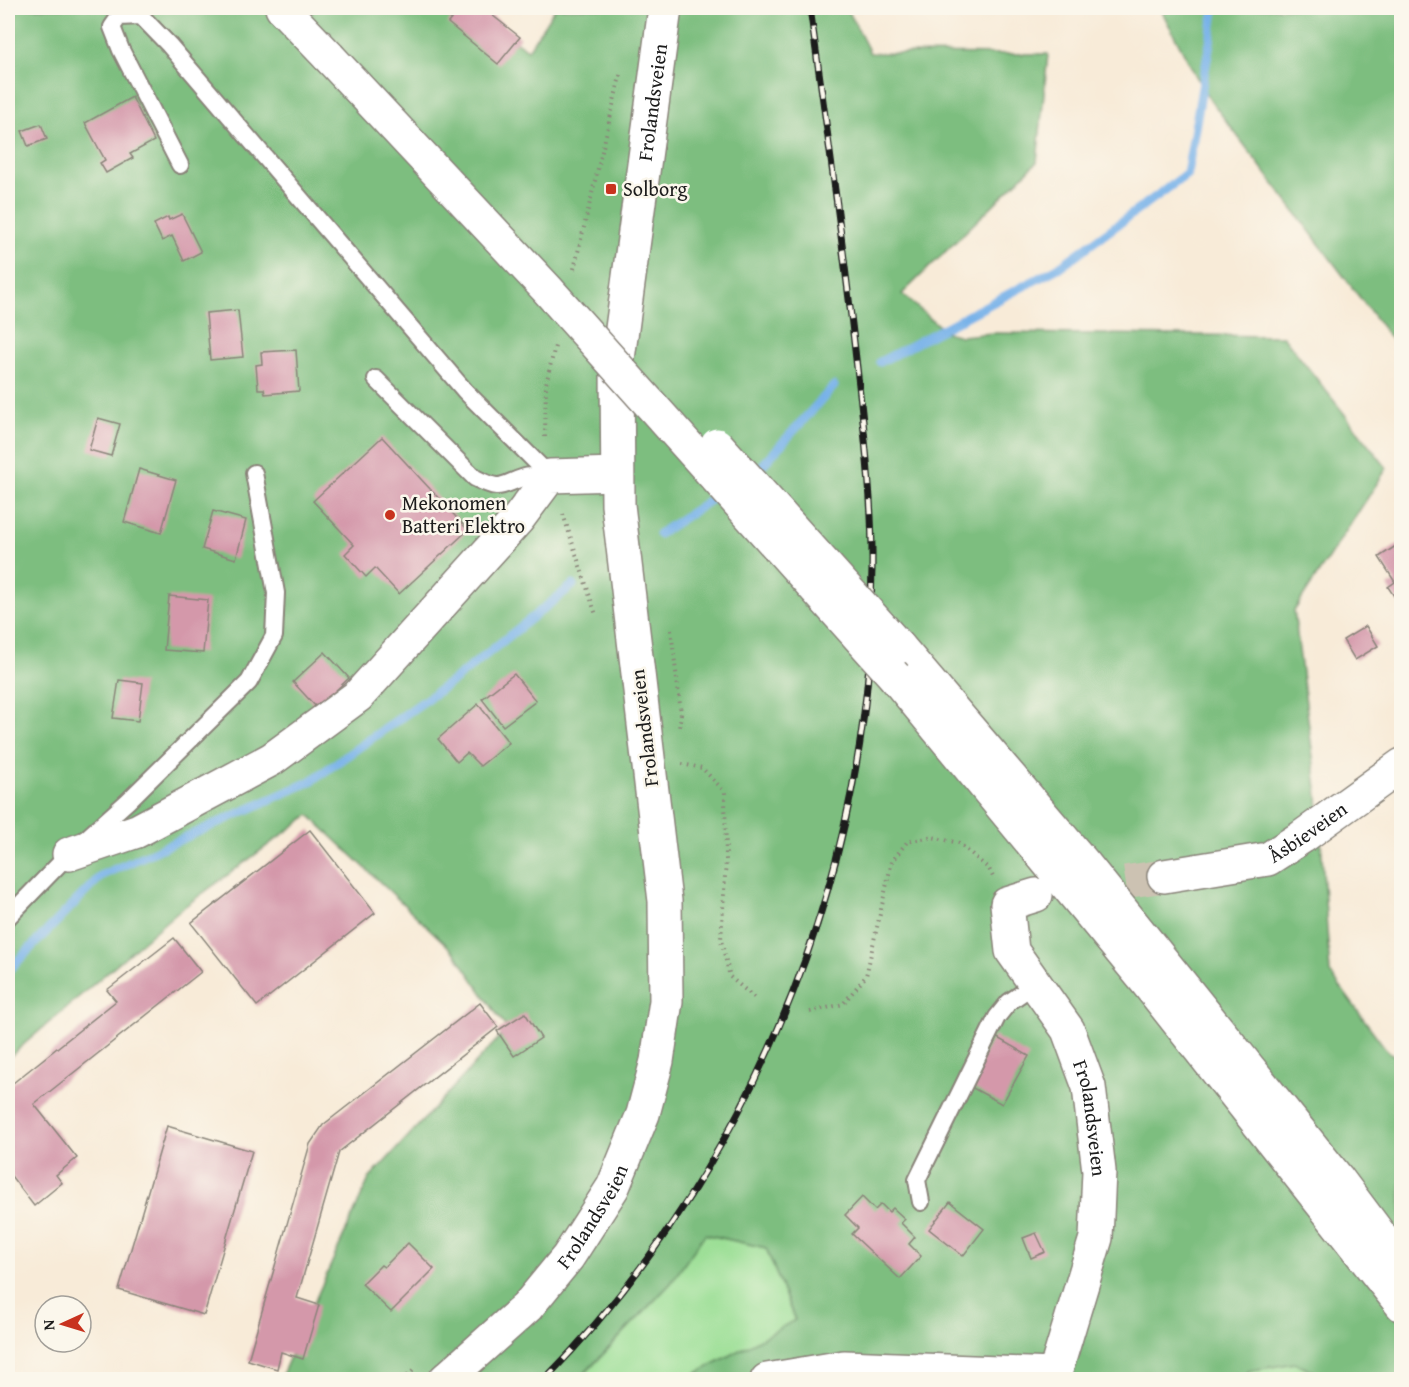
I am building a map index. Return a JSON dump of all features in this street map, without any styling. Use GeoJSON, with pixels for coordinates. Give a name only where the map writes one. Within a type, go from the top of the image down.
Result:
{"type":"FeatureCollection","features":[{"type":"Feature","properties":{"kind":"main road"},"geometry":{"type":"LineString","coordinates":[[282,8],[337,49],[552,262],[897,662],[1086,866],[1336,1178],[1401,1264]]}},
{"type":"Feature","properties":{"kind":"main road"},"geometry":{"type":"LineString","coordinates":[[313,8],[337,49]]}},
{"type":"Feature","properties":{"kind":"main road","name":"Frolandsveien"},"geometry":{"type":"LineString","coordinates":[[433,1372],[527,1307],[568,1257],[613,1187],[643,1114],[657,1061],[666,1001],[664,901],[620,526],[617,474],[617,366],[665,8]]}},
{"type":"Feature","properties":{"kind":"main road"},"geometry":{"type":"LineString","coordinates":[[69,854],[137,831],[272,759],[358,696],[518,519],[550,476],[617,474]]}},
{"type":"Feature","properties":{"kind":"main road"},"geometry":{"type":"LineString","coordinates":[[897,662],[1401,1305]]}},
{"type":"Feature","properties":{"kind":"main road","name":"Åsbieveien"},"geometry":{"type":"LineString","coordinates":[[1164,876],[1268,859],[1401,765]]}},
{"type":"Feature","properties":{"kind":"main road","name":"Frolandsveien"},"geometry":{"type":"LineString","coordinates":[[767,1380],[844,1367],[1053,1377],[1096,1238],[1099,1171],[1089,1087],[1068,1030],[1012,951],[1021,900]]}},
{"type":"Feature","properties":{"kind":"main road"},"geometry":{"type":"LineString","coordinates":[[1336,1178],[1401,1245]]}},
{"type":"Feature","properties":{"kind":"lane"},"geometry":{"type":"LineString","coordinates":[[180,165],[115,35],[112,27],[119,17],[141,16],[169,45],[465,391],[550,476]]}},
{"type":"Feature","properties":{"kind":"lane"},"geometry":{"type":"LineString","coordinates":[[376,379],[475,478],[492,486],[508,485],[527,476],[550,476]]}},
{"type":"Feature","properties":{"kind":"lane"},"geometry":{"type":"LineString","coordinates":[[8,917],[69,854],[128,801],[249,682],[274,636],[276,593],[254,473]]}},
{"type":"Feature","properties":{"kind":"lane"},"geometry":{"type":"LineString","coordinates":[[921,1202],[917,1180],[997,1017],[1009,1002],[1034,985]]}},
{"type":"Feature","properties":{"kind":"path"},"geometry":{"type":"LineString","coordinates":[[573,273],[623,66]]}},
{"type":"Feature","properties":{"kind":"path"},"geometry":{"type":"LineString","coordinates":[[556,340],[546,384],[544,430],[550,476],[598,622]]}},
{"type":"Feature","properties":{"kind":"path"},"geometry":{"type":"LineString","coordinates":[[671,630],[681,713],[679,733]]}},
{"type":"Feature","properties":{"kind":"path"},"geometry":{"type":"LineString","coordinates":[[676,763],[702,768],[725,792],[726,860],[721,940],[730,977],[755,998]]}},
{"type":"Feature","properties":{"kind":"path"},"geometry":{"type":"LineString","coordinates":[[810,1012],[843,1004],[866,976],[892,861],[907,842],[932,837],[959,843],[989,868],[1021,900]]}},
{"type":"Feature","properties":{"kind":"path"},"geometry":{"type":"LineString","coordinates":[[404,1380],[433,1372]]}},
{"type":"Feature","properties":{"kind":"green space"},"geometry":{"type":"Polygon","coordinates":[[[8,8],[466,8],[528,50],[555,8],[847,8],[870,53],[1048,54],[1037,162],[902,294],[946,332],[961,336],[993,333],[1283,336],[1387,468],[1294,611],[1318,796],[1330,973],[1388,1052],[1401,1059],[1401,1379],[1331,1379],[1294,1363],[1248,1371],[1247,1380],[686,1379],[795,1320],[766,1248],[705,1234],[671,1283],[579,1379],[277,1379],[281,1377],[369,1179],[507,1029],[455,953],[309,815],[176,913],[8,1058],[8,8]]]}},
{"type":"Feature","properties":{"kind":"green space"},"geometry":{"type":"Polygon","coordinates":[[[1160,8],[1401,8],[1401,352],[1205,93],[1160,8]]]}},
{"type":"Feature","properties":{"kind":"green space"},"geometry":{"type":"Polygon","coordinates":[[[704,1234],[766,1248],[795,1321],[686,1379],[579,1380],[671,1283],[704,1234]]]}},
{"type":"Feature","properties":{"kind":"green space"},"geometry":{"type":"Polygon","coordinates":[[[1294,1363],[1331,1379],[1247,1380],[1248,1371],[1294,1363]]]}},
{"type":"Feature","properties":{"kind":"building"},"geometry":{"type":"Polygon","coordinates":[[[460,8],[483,8],[520,37],[498,64],[448,23],[460,8]]]}},
{"type":"Feature","properties":{"kind":"building"},"geometry":{"type":"Polygon","coordinates":[[[132,97],[154,141],[130,154],[133,158],[106,173],[100,163],[105,160],[85,123],[132,97]]]}},
{"type":"Feature","properties":{"kind":"building"},"geometry":{"type":"Polygon","coordinates":[[[41,124],[47,139],[28,146],[22,131],[41,124]]]}},
{"type":"Feature","properties":{"kind":"building"},"geometry":{"type":"Polygon","coordinates":[[[182,214],[201,252],[184,261],[172,236],[162,241],[154,224],[168,217],[169,220],[182,214]]]}},
{"type":"Feature","properties":{"kind":"building"},"geometry":{"type":"Polygon","coordinates":[[[238,310],[243,357],[210,360],[206,313],[238,310]]]}},
{"type":"Feature","properties":{"kind":"building"},"geometry":{"type":"Polygon","coordinates":[[[296,350],[299,391],[265,394],[264,389],[258,389],[256,365],[262,364],[261,352],[296,350]]]}},
{"type":"Feature","properties":{"kind":"building"},"geometry":{"type":"Polygon","coordinates":[[[98,418],[120,424],[111,456],[89,450],[98,418]]]}},
{"type":"Feature","properties":{"kind":"building"},"geometry":{"type":"Polygon","coordinates":[[[382,437],[468,530],[399,594],[375,568],[366,577],[345,554],[354,545],[313,501],[382,437]]]}},
{"type":"Feature","properties":{"kind":"building"},"geometry":{"type":"Polygon","coordinates":[[[139,469],[176,480],[161,533],[124,522],[139,469]]]}},
{"type":"Feature","properties":{"kind":"building"},"geometry":{"type":"Polygon","coordinates":[[[213,511],[246,520],[236,559],[202,549],[213,511]]]}},
{"type":"Feature","properties":{"kind":"building"},"geometry":{"type":"Polygon","coordinates":[[[1402,542],[1402,608],[1388,587],[1395,582],[1379,557],[1402,542]]]}},
{"type":"Feature","properties":{"kind":"building"},"geometry":{"type":"Polygon","coordinates":[[[169,596],[208,600],[203,653],[164,650],[169,596]]]}},
{"type":"Feature","properties":{"kind":"building"},"geometry":{"type":"Polygon","coordinates":[[[1366,626],[1378,646],[1355,660],[1343,640],[1366,626]]]}},
{"type":"Feature","properties":{"kind":"building"},"geometry":{"type":"Polygon","coordinates":[[[325,652],[349,678],[317,708],[293,682],[325,652]]]}},
{"type":"Feature","properties":{"kind":"building"},"geometry":{"type":"Polygon","coordinates":[[[514,674],[536,701],[503,726],[482,699],[514,674]]]}},
{"type":"Feature","properties":{"kind":"building"},"geometry":{"type":"Polygon","coordinates":[[[119,680],[143,683],[138,721],[113,718],[119,680]]]}},
{"type":"Feature","properties":{"kind":"building"},"geometry":{"type":"Polygon","coordinates":[[[478,704],[509,743],[480,766],[467,753],[457,762],[438,739],[478,704]]]}},
{"type":"Feature","properties":{"kind":"building"},"geometry":{"type":"Polygon","coordinates":[[[310,830],[375,913],[257,1006],[191,923],[310,830]]]}},
{"type":"Feature","properties":{"kind":"building"},"geometry":{"type":"Polygon","coordinates":[[[174,938],[201,972],[34,1104],[77,1158],[56,1175],[62,1183],[34,1206],[8,1172],[8,1087],[116,1001],[107,990],[174,938]]]}},
{"type":"Feature","properties":{"kind":"building"},"geometry":{"type":"Polygon","coordinates":[[[480,1003],[498,1027],[339,1152],[297,1298],[319,1305],[303,1359],[281,1352],[277,1369],[248,1360],[310,1144],[323,1125],[480,1003]]]}},
{"type":"Feature","properties":{"kind":"building"},"geometry":{"type":"Polygon","coordinates":[[[525,1013],[541,1038],[514,1056],[497,1031],[525,1013]]]}},
{"type":"Feature","properties":{"kind":"building"},"geometry":{"type":"Polygon","coordinates":[[[994,1036],[1029,1056],[1002,1104],[967,1085],[994,1036]]]}},
{"type":"Feature","properties":{"kind":"building"},"geometry":{"type":"Polygon","coordinates":[[[167,1126],[252,1151],[204,1315],[119,1290],[167,1126]]]}},
{"type":"Feature","properties":{"kind":"building"},"geometry":{"type":"Polygon","coordinates":[[[862,1197],[875,1210],[881,1204],[889,1212],[893,1208],[905,1219],[901,1223],[915,1237],[909,1244],[921,1256],[900,1279],[852,1234],[858,1228],[845,1215],[862,1197]]]}},
{"type":"Feature","properties":{"kind":"building"},"geometry":{"type":"Polygon","coordinates":[[[950,1202],[984,1229],[963,1256],[929,1229],[950,1202]]]}},
{"type":"Feature","properties":{"kind":"building"},"geometry":{"type":"Polygon","coordinates":[[[1036,1233],[1045,1252],[1031,1258],[1023,1238],[1036,1233]]]}},
{"type":"Feature","properties":{"kind":"building"},"geometry":{"type":"Polygon","coordinates":[[[408,1243],[434,1269],[391,1312],[362,1284],[381,1265],[384,1267],[408,1243]]]}},
{"type":"Feature","properties":{"kind":"waterway"},"geometry":{"type":"LineString","coordinates":[[880,362],[1058,268],[1187,174],[1214,8]]}},
{"type":"Feature","properties":{"kind":"waterway"},"geometry":{"type":"LineString","coordinates":[[751,473],[760,468],[834,386]]}},
{"type":"Feature","properties":{"kind":"waterway"},"geometry":{"type":"LineString","coordinates":[[659,534],[722,492]]}},
{"type":"Feature","properties":{"kind":"waterway"},"geometry":{"type":"LineString","coordinates":[[8,971],[102,875],[311,781],[458,677],[573,585]]}},
{"type":"Feature","properties":{"kind":"tunnel"},"geometry":{"type":"LineString","coordinates":[[1077,889],[1164,876]]}},
{"type":"Feature","properties":{"kind":"railway"},"geometry":{"type":"LineString","coordinates":[[544,1380],[611,1306],[671,1225],[723,1140],[768,1051],[806,958],[835,862],[856,764],[869,665],[871,514],[850,307],[810,8]]}},
{"type":"Feature","properties":{"kind":"place","name":"Solborg"},"geometry":{"type":"Point","coordinates":[611,189]}},
{"type":"Feature","properties":{"kind":"place","name":"Mekonomen Batteri Elektro"},"geometry":{"type":"Point","coordinates":[390,515]}}]}
